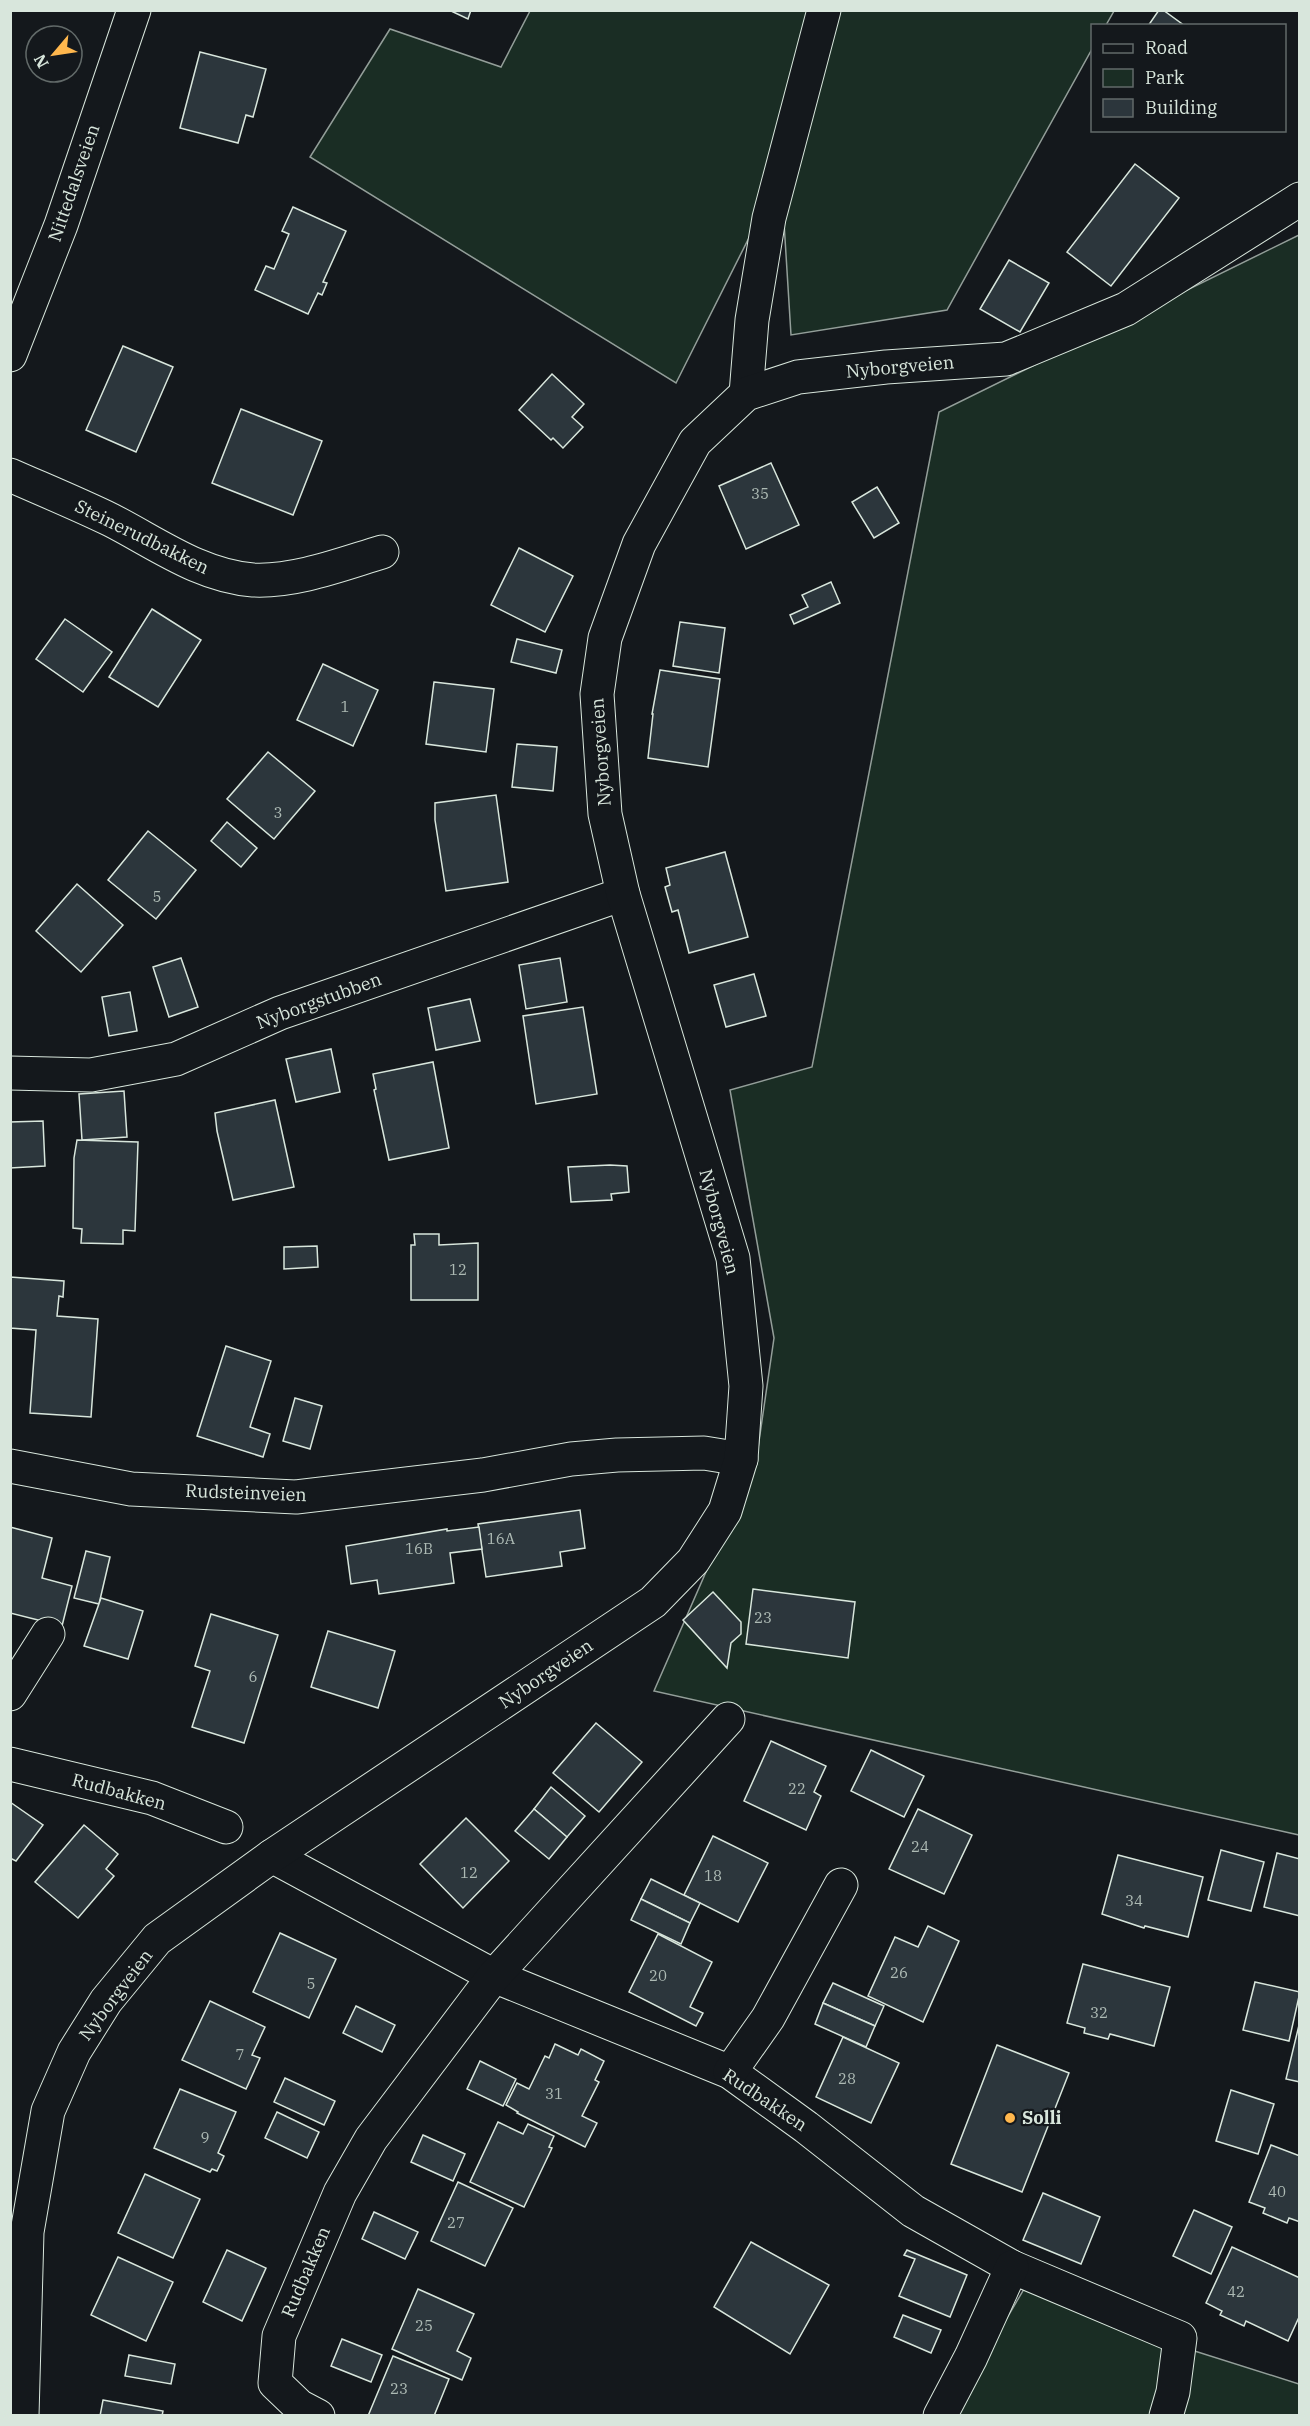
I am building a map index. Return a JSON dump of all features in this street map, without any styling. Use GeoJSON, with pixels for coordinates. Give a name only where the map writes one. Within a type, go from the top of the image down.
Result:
{"type":"FeatureCollection","features":[{"type":"Feature","properties":{"kind":"street","name":"Nittedalsveien"},"geometry":{"type":"LineString","coordinates":[[10,355],[61,225],[134,10]]}},
{"type":"Feature","properties":{"kind":"street"},"geometry":{"type":"LineString","coordinates":[[746,394],[752,320],[769,218],[824,10]]}},
{"type":"Feature","properties":{"kind":"street","name":"Nyborgveien"},"geometry":{"type":"LineString","coordinates":[[22,2415],[27,2232],[44,2132],[52,2101],[74,2052],[106,2001],[158,1939],[272,1856],[653,1602],[693,1561],[725,1510],[741,1459],[746,1386],[733,1258],[623,894],[605,814],[598,740],[597,694],[605,638],[639,544],[695,442],[746,394],[798,377],[886,367],[1006,359],[1126,309],[1299,199]]}},
{"type":"Feature","properties":{"kind":"street","name":"Steinerudbakken"},"geometry":{"type":"LineString","coordinates":[[10,475],[93,511],[185,561],[219,574],[254,580],[309,574],[382,552]]}},
{"type":"Feature","properties":{"kind":"street","name":"Nyborgstubben"},"geometry":{"type":"LineString","coordinates":[[10,1073],[91,1075],[176,1059],[280,1013],[623,894]]}},
{"type":"Feature","properties":{"kind":"street","name":"Rudsteinveien"},"geometry":{"type":"LineString","coordinates":[[10,1466],[131,1489],[296,1497],[483,1475],[571,1459],[617,1455],[704,1453],[741,1459]]}},
{"type":"Feature","properties":{"kind":"street"},"geometry":{"type":"LineString","coordinates":[[10,1694],[48,1635]]}},
{"type":"Feature","properties":{"kind":"street","name":"Rudbakken"},"geometry":{"type":"LineString","coordinates":[[318,2415],[299,2406],[275,2384],[279,2336],[340,2193],[371,2139],[494,1976],[728,1719]]}},
{"type":"Feature","properties":{"kind":"street","name":"Rudbakken"},"geometry":{"type":"LineString","coordinates":[[10,1764],[152,1798],[226,1827]]}},
{"type":"Feature","properties":{"kind":"street","name":"Rudbakken"},"geometry":{"type":"LineString","coordinates":[[272,1856],[494,1976],[730,2073],[806,2127],[913,2211],[1012,2267],[1180,2338],[1173,2392],[1166,2415]]}},
{"type":"Feature","properties":{"kind":"street"},"geometry":{"type":"LineString","coordinates":[[730,2073],[768,2018],[841,1885]]}},
{"type":"Feature","properties":{"kind":"street"},"geometry":{"type":"LineString","coordinates":[[940,2415],[971,2357],[1012,2267]]}},
{"type":"Feature","properties":{"kind":"green space"},"geometry":{"type":"Polygon","coordinates":[[[530,11],[1114,11],[1107,24],[1091,24],[1091,51],[947,310],[791,335],[781,174],[676,383],[310,157],[390,29],[501,67],[530,11]]]}},
{"type":"Feature","properties":{"kind":"green space"},"geometry":{"type":"Polygon","coordinates":[[[1299,235],[1299,1835],[654,1691],[757,1455],[774,1338],[730,1090],[812,1067],[939,412],[1299,235]]]}},
{"type":"Feature","properties":{"kind":"green space"},"geometry":{"type":"Polygon","coordinates":[[[1027,2284],[1163,2341],[1299,2384],[1299,2415],[949,2416],[1027,2284]]]}},
{"type":"Feature","properties":{"kind":"building"},"geometry":{"type":"Polygon","coordinates":[[[449,10],[471,10],[468,19],[449,10]]]}},
{"type":"Feature","properties":{"kind":"building"},"geometry":{"type":"Polygon","coordinates":[[[1159,10],[1163,10],[1182,24],[1149,24],[1159,10]]]}},
{"type":"Feature","properties":{"kind":"building"},"geometry":{"type":"Polygon","coordinates":[[[200,52],[266,69],[253,117],[246,115],[238,143],[180,128],[200,52]]]}},
{"type":"Feature","properties":{"kind":"building"},"geometry":{"type":"Polygon","coordinates":[[[1135,164],[1179,198],[1111,286],[1067,252],[1135,164]]]}},
{"type":"Feature","properties":{"kind":"building"},"geometry":{"type":"Polygon","coordinates":[[[293,207],[346,231],[323,282],[327,283],[322,295],[318,293],[308,314],[255,290],[266,266],[274,269],[289,234],[282,231],[293,207]]]}},
{"type":"Feature","properties":{"kind":"building"},"geometry":{"type":"Polygon","coordinates":[[[1009,260],[1049,283],[1020,332],[980,309],[1009,260]]]}},
{"type":"Feature","properties":{"kind":"building"},"geometry":{"type":"Polygon","coordinates":[[[123,346],[173,367],[136,452],[86,430],[123,346]]]}},
{"type":"Feature","properties":{"kind":"building"},"geometry":{"type":"Polygon","coordinates":[[[552,374],[584,404],[572,417],[583,427],[563,448],[519,410],[552,374]]]}},
{"type":"Feature","properties":{"kind":"building"},"geometry":{"type":"Polygon","coordinates":[[[241,409],[322,441],[293,515],[212,483],[241,409]]]}},
{"type":"Feature","properties":{"kind":"building"},"geometry":{"type":"Polygon","coordinates":[[[771,463],[799,525],[746,549],[719,486],[771,463]]]}},
{"type":"Feature","properties":{"kind":"building"},"geometry":{"type":"Polygon","coordinates":[[[877,487],[899,523],[874,538],[852,502],[877,487]]]}},
{"type":"Feature","properties":{"kind":"building"},"geometry":{"type":"Polygon","coordinates":[[[519,548],[573,576],[545,632],[491,605],[519,548]]]}},
{"type":"Feature","properties":{"kind":"building"},"geometry":{"type":"Polygon","coordinates":[[[831,582],[840,603],[794,624],[790,615],[808,607],[802,595],[831,582]]]}},
{"type":"Feature","properties":{"kind":"building"},"geometry":{"type":"Polygon","coordinates":[[[152,609],[201,640],[158,707],[109,677],[152,609]]]}},
{"type":"Feature","properties":{"kind":"building"},"geometry":{"type":"Polygon","coordinates":[[[65,619],[112,652],[83,692],[36,659],[65,619]]]}},
{"type":"Feature","properties":{"kind":"building"},"geometry":{"type":"Polygon","coordinates":[[[680,622],[725,628],[719,673],[673,666],[680,622]]]}},
{"type":"Feature","properties":{"kind":"building"},"geometry":{"type":"Polygon","coordinates":[[[517,639],[562,650],[556,673],[511,662],[517,639]]]}},
{"type":"Feature","properties":{"kind":"building"},"geometry":{"type":"Polygon","coordinates":[[[323,664],[378,690],[353,746],[297,720],[323,664]]]}},
{"type":"Feature","properties":{"kind":"building"},"geometry":{"type":"Polygon","coordinates":[[[660,670],[720,679],[708,767],[648,758],[652,714],[660,670]]]}},
{"type":"Feature","properties":{"kind":"building"},"geometry":{"type":"Polygon","coordinates":[[[434,682],[494,689],[486,752],[426,744],[434,682]]]}},
{"type":"Feature","properties":{"kind":"building"},"geometry":{"type":"Polygon","coordinates":[[[517,744],[557,747],[553,791],[512,787],[517,744]]]}},
{"type":"Feature","properties":{"kind":"building"},"geometry":{"type":"Polygon","coordinates":[[[268,752],[315,791],[274,839],[227,799],[268,752]]]}},
{"type":"Feature","properties":{"kind":"building"},"geometry":{"type":"Polygon","coordinates":[[[496,795],[508,882],[446,891],[435,820],[435,803],[496,795]]]}},
{"type":"Feature","properties":{"kind":"building"},"geometry":{"type":"Polygon","coordinates":[[[227,822],[257,848],[241,867],[211,841],[227,822]]]}},
{"type":"Feature","properties":{"kind":"building"},"geometry":{"type":"Polygon","coordinates":[[[148,831],[196,870],[156,919],[108,880],[148,831]]]}},
{"type":"Feature","properties":{"kind":"building"},"geometry":{"type":"Polygon","coordinates":[[[725,852],[748,937],[689,953],[678,910],[672,912],[665,887],[670,885],[666,868],[725,852]]]}},
{"type":"Feature","properties":{"kind":"building"},"geometry":{"type":"Polygon","coordinates":[[[77,884],[123,925],[81,972],[36,931],[77,884]]]}},
{"type":"Feature","properties":{"kind":"building"},"geometry":{"type":"Polygon","coordinates":[[[181,958],[198,1007],[169,1017],[153,967],[181,958]]]}},
{"type":"Feature","properties":{"kind":"building"},"geometry":{"type":"Polygon","coordinates":[[[560,958],[567,1002],[526,1009],[519,965],[560,958]]]}},
{"type":"Feature","properties":{"kind":"building"},"geometry":{"type":"Polygon","coordinates":[[[754,974],[766,1016],[726,1027],[714,985],[754,974]]]}},
{"type":"Feature","properties":{"kind":"building"},"geometry":{"type":"Polygon","coordinates":[[[130,992],[137,1031],[109,1036],[102,997],[130,992]]]}},
{"type":"Feature","properties":{"kind":"building"},"geometry":{"type":"Polygon","coordinates":[[[470,999],[480,1041],[436,1050],[428,1008],[470,999]]]}},
{"type":"Feature","properties":{"kind":"building"},"geometry":{"type":"Polygon","coordinates":[[[583,1007],[597,1094],[536,1104],[523,1016],[583,1007]]]}},
{"type":"Feature","properties":{"kind":"building"},"geometry":{"type":"Polygon","coordinates":[[[331,1049],[340,1092],[296,1102],[286,1059],[331,1049]]]}},
{"type":"Feature","properties":{"kind":"building"},"geometry":{"type":"Polygon","coordinates":[[[433,1062],[449,1148],[389,1160],[374,1090],[376,1089],[373,1074],[433,1062]]]}},
{"type":"Feature","properties":{"kind":"building"},"geometry":{"type":"Polygon","coordinates":[[[124,1091],[127,1137],[82,1140],[79,1094],[124,1091]]]}},
{"type":"Feature","properties":{"kind":"building"},"geometry":{"type":"Polygon","coordinates":[[[275,1100],[294,1187],[233,1200],[215,1113],[275,1100]]]}},
{"type":"Feature","properties":{"kind":"building"},"geometry":{"type":"Polygon","coordinates":[[[43,1121],[45,1166],[10,1168],[10,1122],[43,1121]]]}},
{"type":"Feature","properties":{"kind":"building"},"geometry":{"type":"Polygon","coordinates":[[[77,1140],[138,1142],[135,1231],[123,1230],[123,1244],[81,1243],[82,1229],[73,1228],[74,1158],[77,1140]]]}},
{"type":"Feature","properties":{"kind":"building"},"geometry":{"type":"Polygon","coordinates":[[[627,1166],[629,1192],[611,1194],[612,1200],[571,1202],[568,1167],[627,1166]]]}},
{"type":"Feature","properties":{"kind":"building"},"geometry":{"type":"Polygon","coordinates":[[[414,1234],[439,1234],[439,1245],[478,1243],[478,1300],[411,1300],[411,1245],[415,1245],[414,1234]]]}},
{"type":"Feature","properties":{"kind":"building"},"geometry":{"type":"Polygon","coordinates":[[[317,1246],[318,1267],[284,1269],[284,1247],[317,1246]]]}},
{"type":"Feature","properties":{"kind":"building"},"geometry":{"type":"Polygon","coordinates":[[[10,1277],[64,1281],[63,1297],[59,1296],[57,1316],[98,1319],[91,1417],[30,1413],[36,1330],[10,1328],[10,1277]]]}},
{"type":"Feature","properties":{"kind":"building"},"geometry":{"type":"Polygon","coordinates":[[[226,1346],[271,1361],[250,1427],[270,1434],[263,1457],[197,1436],[226,1346]]]}},
{"type":"Feature","properties":{"kind":"building"},"geometry":{"type":"Polygon","coordinates":[[[295,1398],[322,1406],[310,1449],[283,1441],[295,1398]]]}},
{"type":"Feature","properties":{"kind":"building"},"geometry":{"type":"Polygon","coordinates":[[[580,1510],[585,1548],[560,1552],[562,1566],[486,1577],[478,1524],[580,1510]]]}},
{"type":"Feature","properties":{"kind":"building"},"geometry":{"type":"Polygon","coordinates":[[[10,1527],[52,1538],[42,1578],[72,1586],[62,1626],[10,1613],[10,1527]]]}},
{"type":"Feature","properties":{"kind":"building"},"geometry":{"type":"Polygon","coordinates":[[[479,1527],[482,1549],[450,1553],[454,1583],[379,1594],[377,1580],[351,1584],[346,1546],[447,1529],[447,1531],[479,1527]]]}},
{"type":"Feature","properties":{"kind":"building"},"geometry":{"type":"Polygon","coordinates":[[[86,1551],[110,1557],[99,1604],[74,1598],[86,1551]]]}},
{"type":"Feature","properties":{"kind":"building"},"geometry":{"type":"Polygon","coordinates":[[[753,1589],[855,1602],[848,1658],[746,1644],[753,1589]]]}},
{"type":"Feature","properties":{"kind":"building"},"geometry":{"type":"Polygon","coordinates":[[[713,1592],[741,1622],[741,1634],[731,1643],[727,1668],[683,1620],[713,1592]]]}},
{"type":"Feature","properties":{"kind":"building"},"geometry":{"type":"Polygon","coordinates":[[[101,1598],[143,1611],[128,1659],[84,1646],[101,1598]]]}},
{"type":"Feature","properties":{"kind":"building"},"geometry":{"type":"Polygon","coordinates":[[[211,1614],[278,1635],[244,1743],[192,1727],[210,1671],[195,1666],[211,1614]]]}},
{"type":"Feature","properties":{"kind":"building"},"geometry":{"type":"Polygon","coordinates":[[[328,1631],[395,1651],[378,1708],[311,1687],[328,1631]]]}},
{"type":"Feature","properties":{"kind":"building"},"geometry":{"type":"Polygon","coordinates":[[[596,1723],[642,1762],[599,1812],[553,1773],[596,1723]]]}},
{"type":"Feature","properties":{"kind":"building"},"geometry":{"type":"Polygon","coordinates":[[[771,1741],[826,1766],[814,1792],[821,1796],[806,1830],[744,1801],[771,1741]]]}},
{"type":"Feature","properties":{"kind":"building"},"geometry":{"type":"Polygon","coordinates":[[[871,1750],[924,1776],[904,1817],[851,1791],[871,1750]]]}},
{"type":"Feature","properties":{"kind":"building"},"geometry":{"type":"Polygon","coordinates":[[[551,1787],[585,1816],[567,1837],[534,1809],[551,1787]]]}},
{"type":"Feature","properties":{"kind":"building"},"geometry":{"type":"Polygon","coordinates":[[[10,1802],[43,1825],[16,1861],[10,1858],[10,1802]]]}},
{"type":"Feature","properties":{"kind":"building"},"geometry":{"type":"Polygon","coordinates":[[[534,1809],[567,1837],[549,1859],[515,1831],[534,1809]]]}},
{"type":"Feature","properties":{"kind":"building"},"geometry":{"type":"Polygon","coordinates":[[[918,1809],[972,1835],[944,1894],[889,1869],[918,1809]]]}},
{"type":"Feature","properties":{"kind":"building"},"geometry":{"type":"Polygon","coordinates":[[[466,1818],[509,1861],[463,1908],[420,1864],[466,1818]]]}},
{"type":"Feature","properties":{"kind":"building"},"geometry":{"type":"Polygon","coordinates":[[[84,1825],[118,1854],[106,1869],[114,1876],[78,1918],[35,1882],[84,1825]]]}},
{"type":"Feature","properties":{"kind":"building"},"geometry":{"type":"Polygon","coordinates":[[[713,1836],[768,1863],[738,1922],[684,1895],[713,1836]]]}},
{"type":"Feature","properties":{"kind":"building"},"geometry":{"type":"Polygon","coordinates":[[[1221,1850],[1264,1862],[1251,1911],[1208,1900],[1221,1850]]]}},
{"type":"Feature","properties":{"kind":"building"},"geometry":{"type":"Polygon","coordinates":[[[1277,1853],[1300,1859],[1300,1916],[1264,1907],[1277,1853]]]}},
{"type":"Feature","properties":{"kind":"building"},"geometry":{"type":"Polygon","coordinates":[[[1118,1855],[1203,1877],[1188,1937],[1145,1926],[1144,1928],[1102,1914],[1118,1855]]]}},
{"type":"Feature","properties":{"kind":"building"},"geometry":{"type":"Polygon","coordinates":[[[651,1879],[700,1903],[690,1923],[641,1899],[651,1879]]]}},
{"type":"Feature","properties":{"kind":"building"},"geometry":{"type":"Polygon","coordinates":[[[641,1899],[690,1923],[681,1944],[631,1920],[641,1899]]]}},
{"type":"Feature","properties":{"kind":"building"},"geometry":{"type":"Polygon","coordinates":[[[928,1926],[959,1941],[923,2022],[868,1996],[895,1937],[918,1947],[928,1926]]]}},
{"type":"Feature","properties":{"kind":"building"},"geometry":{"type":"Polygon","coordinates":[[[280,1933],[336,1959],[309,2018],[253,1992],[280,1933]]]}},
{"type":"Feature","properties":{"kind":"building"},"geometry":{"type":"Polygon","coordinates":[[[658,1934],[712,1962],[690,2007],[703,2013],[696,2026],[629,1992],[658,1934]]]}},
{"type":"Feature","properties":{"kind":"building"},"geometry":{"type":"Polygon","coordinates":[[[1083,1964],[1170,1987],[1154,2046],[1110,2034],[1108,2039],[1084,2033],[1085,2028],[1067,2023],[1083,1964]]]}},
{"type":"Feature","properties":{"kind":"building"},"geometry":{"type":"Polygon","coordinates":[[[1255,1982],[1300,1992],[1289,2041],[1243,2030],[1255,1982]]]}},
{"type":"Feature","properties":{"kind":"building"},"geometry":{"type":"Polygon","coordinates":[[[833,1983],[884,2006],[875,2026],[823,2003],[833,1983]]]}},
{"type":"Feature","properties":{"kind":"building"},"geometry":{"type":"Polygon","coordinates":[[[210,2001],[265,2027],[252,2055],[260,2058],[246,2089],[182,2060],[210,2001]]]}},
{"type":"Feature","properties":{"kind":"building"},"geometry":{"type":"Polygon","coordinates":[[[823,2003],[875,2026],[866,2047],[815,2024],[823,2003]]]}},
{"type":"Feature","properties":{"kind":"building"},"geometry":{"type":"Polygon","coordinates":[[[356,2006],[395,2025],[382,2052],[343,2033],[356,2006]]]}},
{"type":"Feature","properties":{"kind":"building"},"geometry":{"type":"Polygon","coordinates":[[[1300,2021],[1300,2082],[1286,2079],[1300,2021]]]}},
{"type":"Feature","properties":{"kind":"building"},"geometry":{"type":"Polygon","coordinates":[[[843,2037],[899,2063],[871,2123],[816,2097],[843,2037]]]}},
{"type":"Feature","properties":{"kind":"building"},"geometry":{"type":"Polygon","coordinates":[[[555,2044],[578,2055],[581,2049],[604,2061],[595,2080],[599,2082],[582,2116],[597,2123],[585,2147],[517,2113],[506,2105],[517,2083],[529,2089],[545,2056],[549,2058],[555,2044]]]}},
{"type":"Feature","properties":{"kind":"building","name":"Solli"},"geometry":{"type":"Polygon","coordinates":[[[997,2045],[1069,2073],[1022,2192],[951,2164],[997,2045]]]}},
{"type":"Feature","properties":{"kind":"building"},"geometry":{"type":"Polygon","coordinates":[[[480,2061],[516,2079],[503,2106],[467,2089],[480,2061]]]}},
{"type":"Feature","properties":{"kind":"building"},"geometry":{"type":"Polygon","coordinates":[[[285,2078],[335,2101],[324,2125],[274,2102],[285,2078]]]}},
{"type":"Feature","properties":{"kind":"building"},"geometry":{"type":"Polygon","coordinates":[[[180,2089],[236,2112],[218,2153],[224,2156],[217,2171],[212,2169],[210,2172],[154,2148],[180,2089]]]}},
{"type":"Feature","properties":{"kind":"building"},"geometry":{"type":"Polygon","coordinates":[[[1231,2090],[1274,2104],[1258,2154],[1216,2141],[1231,2090]]]}},
{"type":"Feature","properties":{"kind":"building"},"geometry":{"type":"Polygon","coordinates":[[[277,2112],[319,2132],[307,2158],[265,2138],[277,2112]]]}},
{"type":"Feature","properties":{"kind":"building"},"geometry":{"type":"Polygon","coordinates":[[[498,2122],[523,2134],[528,2124],[554,2136],[549,2147],[552,2148],[524,2207],[470,2182],[498,2122]]]}},
{"type":"Feature","properties":{"kind":"building"},"geometry":{"type":"Polygon","coordinates":[[[423,2135],[465,2154],[453,2181],[411,2162],[423,2135]]]}},
{"type":"Feature","properties":{"kind":"building"},"geometry":{"type":"Polygon","coordinates":[[[1271,2145],[1300,2156],[1300,2222],[1289,2218],[1287,2223],[1263,2213],[1265,2208],[1249,2202],[1271,2145]]]}},
{"type":"Feature","properties":{"kind":"building"},"geometry":{"type":"Polygon","coordinates":[[[145,2174],[200,2199],[173,2258],[118,2233],[145,2174]]]}},
{"type":"Feature","properties":{"kind":"building"},"geometry":{"type":"Polygon","coordinates":[[[458,2182],[513,2208],[485,2266],[431,2241],[458,2182]]]}},
{"type":"Feature","properties":{"kind":"building"},"geometry":{"type":"Polygon","coordinates":[[[1043,2193],[1100,2217],[1081,2264],[1023,2240],[1043,2193]]]}},
{"type":"Feature","properties":{"kind":"building"},"geometry":{"type":"Polygon","coordinates":[[[1194,2210],[1232,2227],[1211,2274],[1173,2256],[1194,2210]]]}},
{"type":"Feature","properties":{"kind":"building"},"geometry":{"type":"Polygon","coordinates":[[[374,2212],[418,2232],[405,2259],[362,2239],[374,2212]]]}},
{"type":"Feature","properties":{"kind":"building"},"geometry":{"type":"Polygon","coordinates":[[[751,2242],[829,2285],[790,2354],[714,2307],[751,2242]]]}},
{"type":"Feature","properties":{"kind":"building"},"geometry":{"type":"Polygon","coordinates":[[[1232,2247],[1300,2278],[1300,2315],[1288,2341],[1246,2321],[1244,2326],[1220,2315],[1222,2311],[1206,2303],[1232,2247]]]}},
{"type":"Feature","properties":{"kind":"building"},"geometry":{"type":"Polygon","coordinates":[[[227,2250],[266,2268],[242,2321],[203,2302],[227,2250]]]}},
{"type":"Feature","properties":{"kind":"building"},"geometry":{"type":"Polygon","coordinates":[[[907,2250],[967,2275],[950,2317],[899,2296],[915,2259],[904,2255],[907,2250]]]}},
{"type":"Feature","properties":{"kind":"building"},"geometry":{"type":"Polygon","coordinates":[[[118,2257],[173,2282],[146,2341],[91,2315],[118,2257]]]}},
{"type":"Feature","properties":{"kind":"building"},"geometry":{"type":"Polygon","coordinates":[[[418,2289],[474,2314],[457,2351],[471,2358],[462,2380],[392,2349],[418,2289]]]}},
{"type":"Feature","properties":{"kind":"building"},"geometry":{"type":"Polygon","coordinates":[[[903,2315],[941,2330],[931,2353],[894,2337],[903,2315]]]}},
{"type":"Feature","properties":{"kind":"building"},"geometry":{"type":"Polygon","coordinates":[[[342,2339],[382,2355],[371,2382],[331,2366],[342,2339]]]}},
{"type":"Feature","properties":{"kind":"building"},"geometry":{"type":"Polygon","coordinates":[[[129,2355],[175,2364],[171,2384],[125,2376],[129,2355]]]}},
{"type":"Feature","properties":{"kind":"building"},"geometry":{"type":"Polygon","coordinates":[[[393,2356],[449,2379],[434,2416],[368,2416],[393,2356]]]}},
{"type":"Feature","properties":{"kind":"building"},"geometry":{"type":"Polygon","coordinates":[[[103,2400],[163,2411],[162,2416],[100,2416],[103,2400]]]}},
{"type":"Feature","properties":{"kind":"place","name":"Solli"},"geometry":{"type":"Point","coordinates":[1010,2118]}}]}
